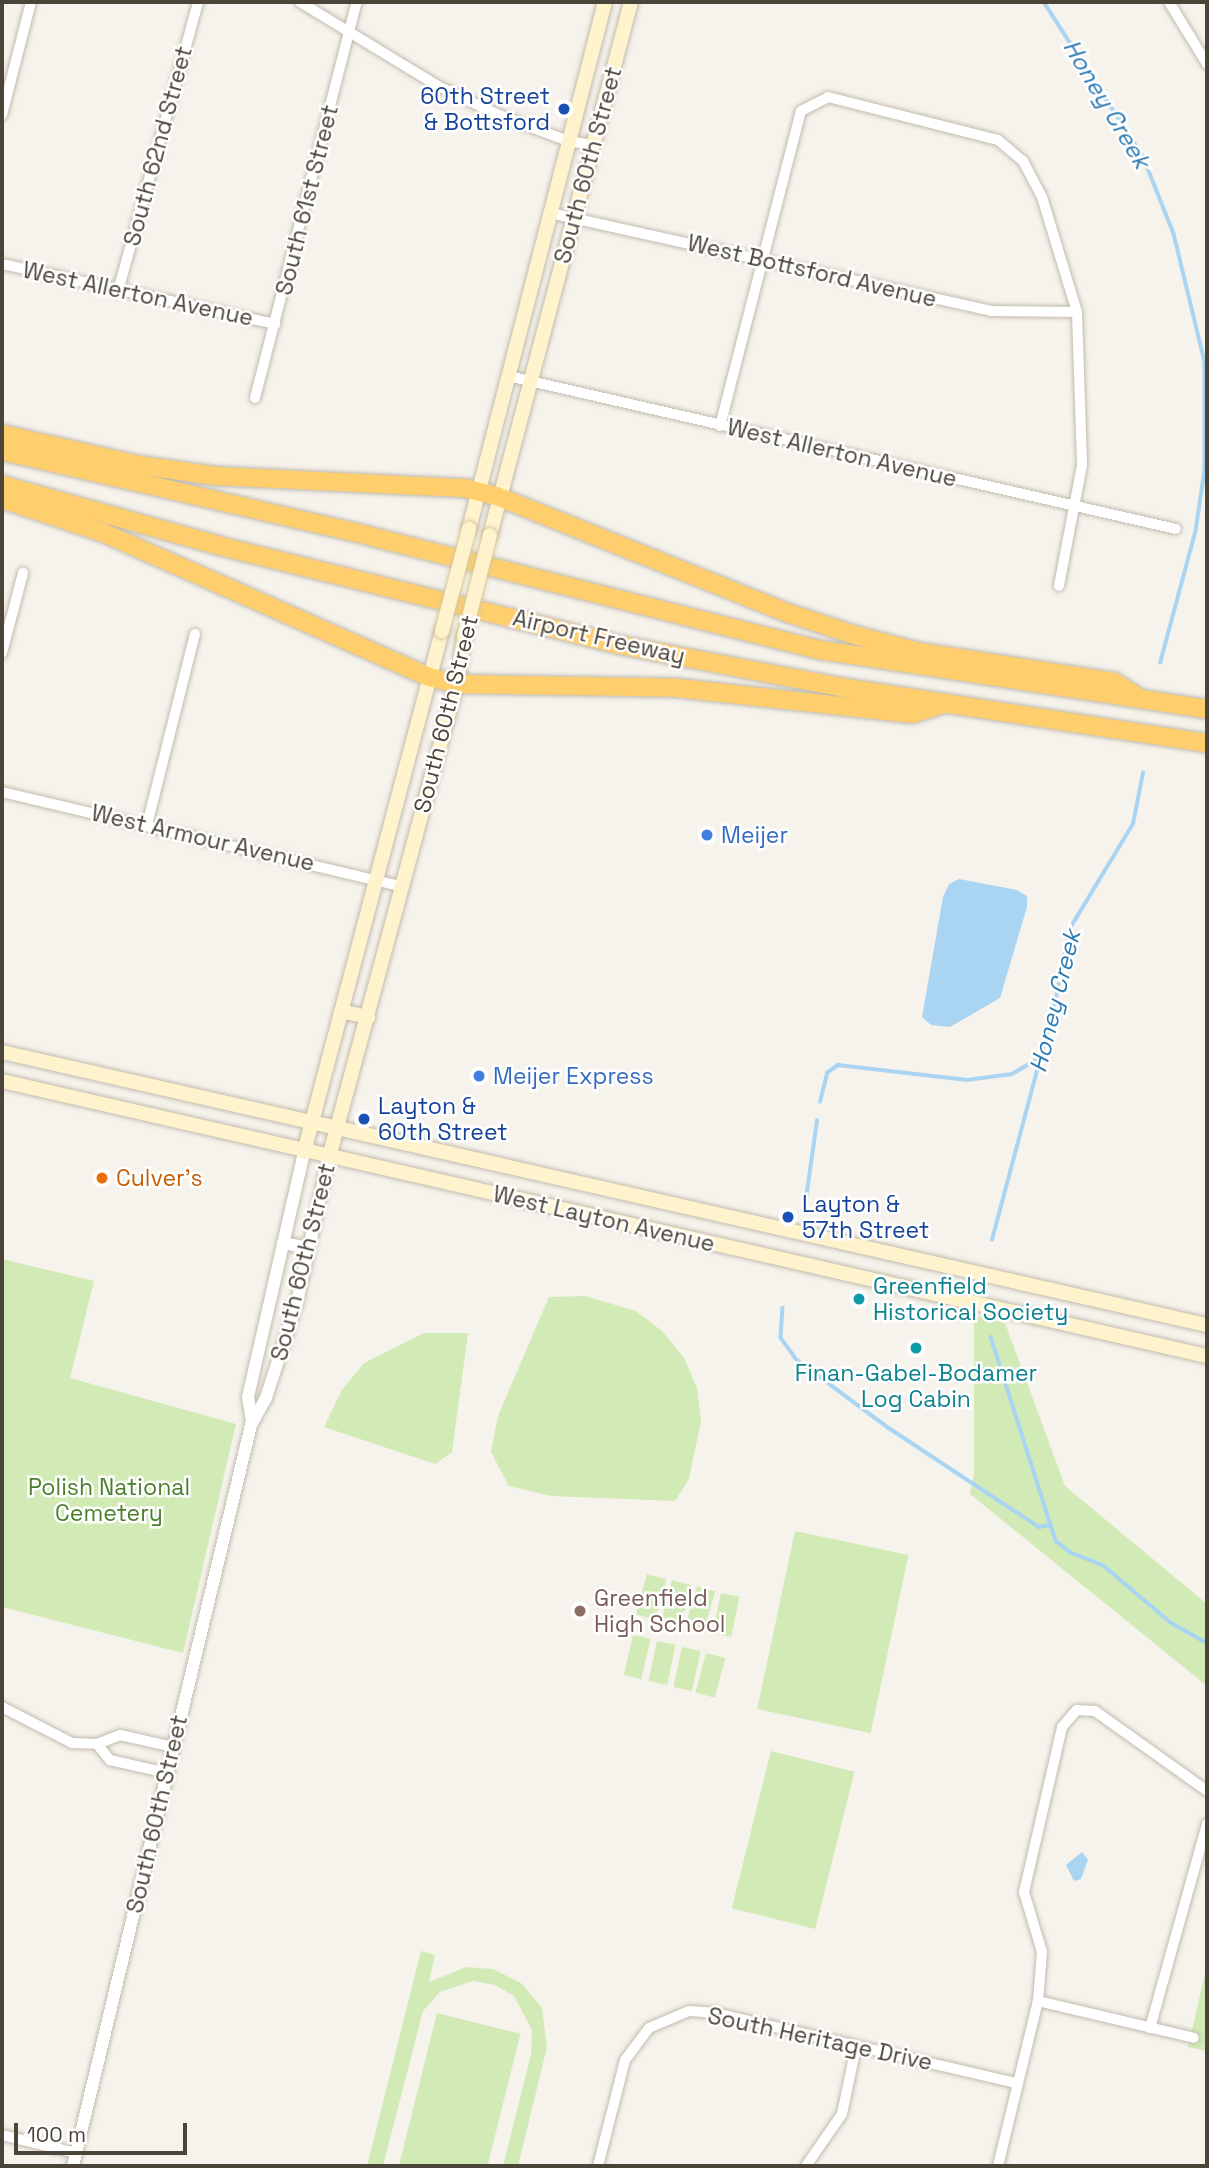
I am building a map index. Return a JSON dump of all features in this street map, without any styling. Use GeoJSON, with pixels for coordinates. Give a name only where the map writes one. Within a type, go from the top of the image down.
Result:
{"type":"FeatureCollection","features":[{"type":"Feature","properties":{"kind":"highway"},"geometry":{"type":"LineString","coordinates":[[2,434],[138,465],[216,476],[478,491],[499,497],[788,613],[858,636],[919,652],[1114,682],[1140,699]]}},
{"type":"Feature","properties":{"kind":"highway","name":"Airport Freeway"},"geometry":{"type":"LineString","coordinates":[[2,451],[369,536],[821,650],[1207,709]]}},
{"type":"Feature","properties":{"kind":"highway","name":"Airport Freeway"},"geometry":{"type":"LineString","coordinates":[[2,485],[220,546],[615,644],[944,704],[1207,743]]}},
{"type":"Feature","properties":{"kind":"highway"},"geometry":{"type":"LineString","coordinates":[[2,499],[104,533],[429,677],[457,684],[678,688],[912,714],[944,704]]}},
{"type":"Feature","properties":{"kind":"main road","name":"South 60th Street"},"geometry":{"type":"LineString","coordinates":[[304,1152],[470,529],[605,2]]}},
{"type":"Feature","properties":{"kind":"main road","name":"South 60th Street"},"geometry":{"type":"LineString","coordinates":[[329,1157],[457,684],[464,637],[499,497],[631,2]]}},
{"type":"Feature","properties":{"kind":"main road"},"geometry":{"type":"LineString","coordinates":[[341,1011],[368,1017]]}},
{"type":"Feature","properties":{"kind":"main road","name":"West Layton Avenue"},"geometry":{"type":"LineString","coordinates":[[2,1052],[1207,1325]]}},
{"type":"Feature","properties":{"kind":"main road","name":"West Layton Avenue"},"geometry":{"type":"LineString","coordinates":[[2,1082],[1207,1356]]}},
{"type":"Feature","properties":{"kind":"street"},"geometry":{"type":"LineString","coordinates":[[2,115],[31,2]]}},
{"type":"Feature","properties":{"kind":"street","name":"South 62nd Street"},"geometry":{"type":"LineString","coordinates":[[118,291],[198,2]]}},
{"type":"Feature","properties":{"kind":"street"},"geometry":{"type":"LineString","coordinates":[[300,2],[438,86],[568,141],[594,145]]}},
{"type":"Feature","properties":{"kind":"street","name":"South 61st Street"},"geometry":{"type":"LineString","coordinates":[[255,398],[357,2]]}},
{"type":"Feature","properties":{"kind":"street"},"geometry":{"type":"LineString","coordinates":[[1169,2],[1207,64]]}},
{"type":"Feature","properties":{"kind":"street"},"geometry":{"type":"LineString","coordinates":[[720,426],[801,111],[828,97],[998,140],[1012,149],[1023,161],[1054,225],[1077,312],[1084,438],[1077,505],[1059,586]]}},
{"type":"Feature","properties":{"kind":"street","name":"West Bottsford Avenue"},"geometry":{"type":"LineString","coordinates":[[550,213],[991,311],[1077,312]]}},
{"type":"Feature","properties":{"kind":"street","name":"West Allerton Avenue"},"geometry":{"type":"LineString","coordinates":[[2,264],[275,324]]}},
{"type":"Feature","properties":{"kind":"street","name":"West Allerton Avenue"},"geometry":{"type":"LineString","coordinates":[[508,376],[1176,529]]}},
{"type":"Feature","properties":{"kind":"street"},"geometry":{"type":"LineString","coordinates":[[2,653],[4,634],[23,573]]}},
{"type":"Feature","properties":{"kind":"street"},"geometry":{"type":"LineString","coordinates":[[148,825],[195,634]]}},
{"type":"Feature","properties":{"kind":"street","name":"West Armour Avenue"},"geometry":{"type":"LineString","coordinates":[[2,792],[403,887]]}},
{"type":"Feature","properties":{"kind":"street","name":"South 60th Street"},"geometry":{"type":"LineString","coordinates":[[253,1422],[248,1397],[304,1152]]}},
{"type":"Feature","properties":{"kind":"street","name":"South 60th Street"},"geometry":{"type":"LineString","coordinates":[[73,2166],[253,1422],[266,1398],[309,1248],[329,1157]]}},
{"type":"Feature","properties":{"kind":"street"},"geometry":{"type":"LineString","coordinates":[[283,1243],[309,1248]]}},
{"type":"Feature","properties":{"kind":"street"},"geometry":{"type":"LineString","coordinates":[[2,1707],[58,1738],[97,1744],[120,1735],[173,1747]]}},
{"type":"Feature","properties":{"kind":"street"},"geometry":{"type":"LineString","coordinates":[[998,2166],[1038,2001],[1042,1952],[1024,1892],[1033,1839],[1069,1716],[1077,1710],[1095,1711],[1207,1791]]}},
{"type":"Feature","properties":{"kind":"street"},"geometry":{"type":"LineString","coordinates":[[97,1744],[110,1760],[167,1773]]}},
{"type":"Feature","properties":{"kind":"street"},"geometry":{"type":"LineString","coordinates":[[1150,2028],[1207,1824]]}},
{"type":"Feature","properties":{"kind":"street"},"geometry":{"type":"LineString","coordinates":[[1038,2001],[1194,2038]]}},
{"type":"Feature","properties":{"kind":"street","name":"South Heritage Drive"},"geometry":{"type":"LineString","coordinates":[[598,2166],[625,2060],[649,2028],[668,2017],[689,2011],[715,2014],[1017,2083]]}},
{"type":"Feature","properties":{"kind":"street"},"geometry":{"type":"LineString","coordinates":[[806,2166],[842,2114],[856,2047]]}},
{"type":"Feature","properties":{"kind":"street"},"geometry":{"type":"LineString","coordinates":[[2,2135],[76,2152]]}},
{"type":"Feature","properties":{"kind":"green space","name":"Polish National Cemetery"},"geometry":{"type":"Polygon","coordinates":[[[2,1259],[94,1281],[70,1378],[236,1424],[183,1653],[2,1607],[2,1259]]]}},
{"type":"Feature","properties":{"kind":"green space"},"geometry":{"type":"Polygon","coordinates":[[[585,1296],[636,1311],[662,1331],[684,1358],[697,1388],[701,1421],[689,1479],[675,1501],[551,1496],[509,1486],[491,1452],[498,1416],[549,1297],[585,1296]]]}},
{"type":"Feature","properties":{"kind":"green space"},"geometry":{"type":"Polygon","coordinates":[[[974,1315],[1005,1323],[1065,1486],[1207,1604],[1207,1686],[970,1494],[974,1473],[974,1315]]]}},
{"type":"Feature","properties":{"kind":"green space"},"geometry":{"type":"Polygon","coordinates":[[[424,1333],[468,1333],[452,1452],[435,1464],[324,1427],[342,1390],[364,1363],[424,1333]]]}},
{"type":"Feature","properties":{"kind":"green space"},"geometry":{"type":"Polygon","coordinates":[[[795,1531],[908,1555],[871,1733],[757,1709],[795,1531]]]}},
{"type":"Feature","properties":{"kind":"green space"},"geometry":{"type":"Polygon","coordinates":[[[647,1574],[666,1579],[655,1620],[636,1615],[647,1574]]]}},
{"type":"Feature","properties":{"kind":"green space"},"geometry":{"type":"Polygon","coordinates":[[[672,1580],[691,1585],[680,1626],[661,1621],[672,1580]]]}},
{"type":"Feature","properties":{"kind":"green space"},"geometry":{"type":"Polygon","coordinates":[[[697,1586],[715,1591],[704,1632],[685,1626],[697,1586]]]}},
{"type":"Feature","properties":{"kind":"green space"},"geometry":{"type":"Polygon","coordinates":[[[721,1593],[740,1597],[731,1637],[712,1633],[721,1593]]]}},
{"type":"Feature","properties":{"kind":"green space"},"geometry":{"type":"Polygon","coordinates":[[[633,1635],[651,1639],[641,1679],[624,1675],[633,1635]]]}},
{"type":"Feature","properties":{"kind":"green space"},"geometry":{"type":"Polygon","coordinates":[[[657,1641],[676,1645],[667,1685],[648,1681],[657,1641]]]}},
{"type":"Feature","properties":{"kind":"green space"},"geometry":{"type":"Polygon","coordinates":[[[682,1647],[701,1651],[692,1691],[673,1687],[682,1647]]]}},
{"type":"Feature","properties":{"kind":"green space"},"geometry":{"type":"Polygon","coordinates":[[[706,1653],[725,1658],[715,1698],[695,1693],[706,1653]]]}},
{"type":"Feature","properties":{"kind":"green space"},"geometry":{"type":"Polygon","coordinates":[[[771,1751],[854,1772],[815,1929],[732,1908],[771,1751]]]}},
{"type":"Feature","properties":{"kind":"green space"},"geometry":{"type":"Polygon","coordinates":[[[421,1951],[435,1955],[429,1982],[466,1967],[493,1969],[521,1983],[542,2008],[547,2047],[518,2166],[503,2166],[531,2054],[532,2030],[514,1996],[495,1985],[473,1981],[440,1992],[423,2011],[383,2166],[367,2166],[421,1951]]]}},
{"type":"Feature","properties":{"kind":"green space"},"geometry":{"type":"Polygon","coordinates":[[[1207,1965],[1207,2051],[1188,2047],[1207,1965]]]}},
{"type":"Feature","properties":{"kind":"green space"},"geometry":{"type":"Polygon","coordinates":[[[437,2013],[520,2034],[487,2166],[399,2166],[437,2013]]]}},
{"type":"Feature","properties":{"kind":"water"},"geometry":{"type":"Polygon","coordinates":[[[959,879],[1017,890],[1027,896],[1027,907],[1000,998],[950,1027],[931,1025],[922,1017],[943,897],[949,884],[959,879]]]}},
{"type":"Feature","properties":{"kind":"water"},"geometry":{"type":"Polygon","coordinates":[[[1082,1852],[1088,1860],[1081,1879],[1074,1881],[1066,1865],[1082,1852]]]}},
{"type":"Feature","properties":{"kind":"waterway","name":"Honey Creek"},"geometry":{"type":"LineString","coordinates":[[1044,2],[1143,156],[1174,234],[1205,362],[1205,470],[1196,531],[1161,662]]}},
{"type":"Feature","properties":{"kind":"waterway","name":"Honey Creek"},"geometry":{"type":"LineString","coordinates":[[992,1240],[1055,1003],[1069,930],[1133,824],[1143,773]]}},
{"type":"Feature","properties":{"kind":"waterway"},"geometry":{"type":"LineString","coordinates":[[820,1102],[827,1073],[838,1065],[967,1080],[1012,1074],[1038,1059]]}},
{"type":"Feature","properties":{"kind":"waterway"},"geometry":{"type":"LineString","coordinates":[[805,1206],[817,1121]]}},
{"type":"Feature","properties":{"kind":"waterway"},"geometry":{"type":"LineString","coordinates":[[783,1308],[781,1338],[797,1360],[889,1428],[1039,1527],[1051,1525]]}},
{"type":"Feature","properties":{"kind":"waterway","name":"Honey Creek"},"geometry":{"type":"LineString","coordinates":[[991,1337],[1056,1541],[1070,1552],[1103,1565],[1170,1622],[1207,1643]]}},
{"type":"Feature","properties":{"kind":"place","name":"60th Street & Bottsford"},"geometry":{"type":"Point","coordinates":[564,109]}},
{"type":"Feature","properties":{"kind":"place","name":"Meijer"},"geometry":{"type":"Point","coordinates":[707,835]}},
{"type":"Feature","properties":{"kind":"place","name":"Meijer Express"},"geometry":{"type":"Point","coordinates":[479,1076]}},
{"type":"Feature","properties":{"kind":"place","name":"Layton & 60th Street"},"geometry":{"type":"Point","coordinates":[364,1119]}},
{"type":"Feature","properties":{"kind":"place","name":"Culver's"},"geometry":{"type":"Point","coordinates":[102,1178]}},
{"type":"Feature","properties":{"kind":"place","name":"Layton & 57th Street"},"geometry":{"type":"Point","coordinates":[788,1217]}},
{"type":"Feature","properties":{"kind":"place","name":"Greenfield Historical Society"},"geometry":{"type":"Point","coordinates":[859,1299]}},
{"type":"Feature","properties":{"kind":"place","name":"Finan-Gabel-Bodamer Log Cabin"},"geometry":{"type":"Point","coordinates":[916,1348]}},
{"type":"Feature","properties":{"kind":"place","name":"Greenfield High School"},"geometry":{"type":"Point","coordinates":[580,1611]}}]}
